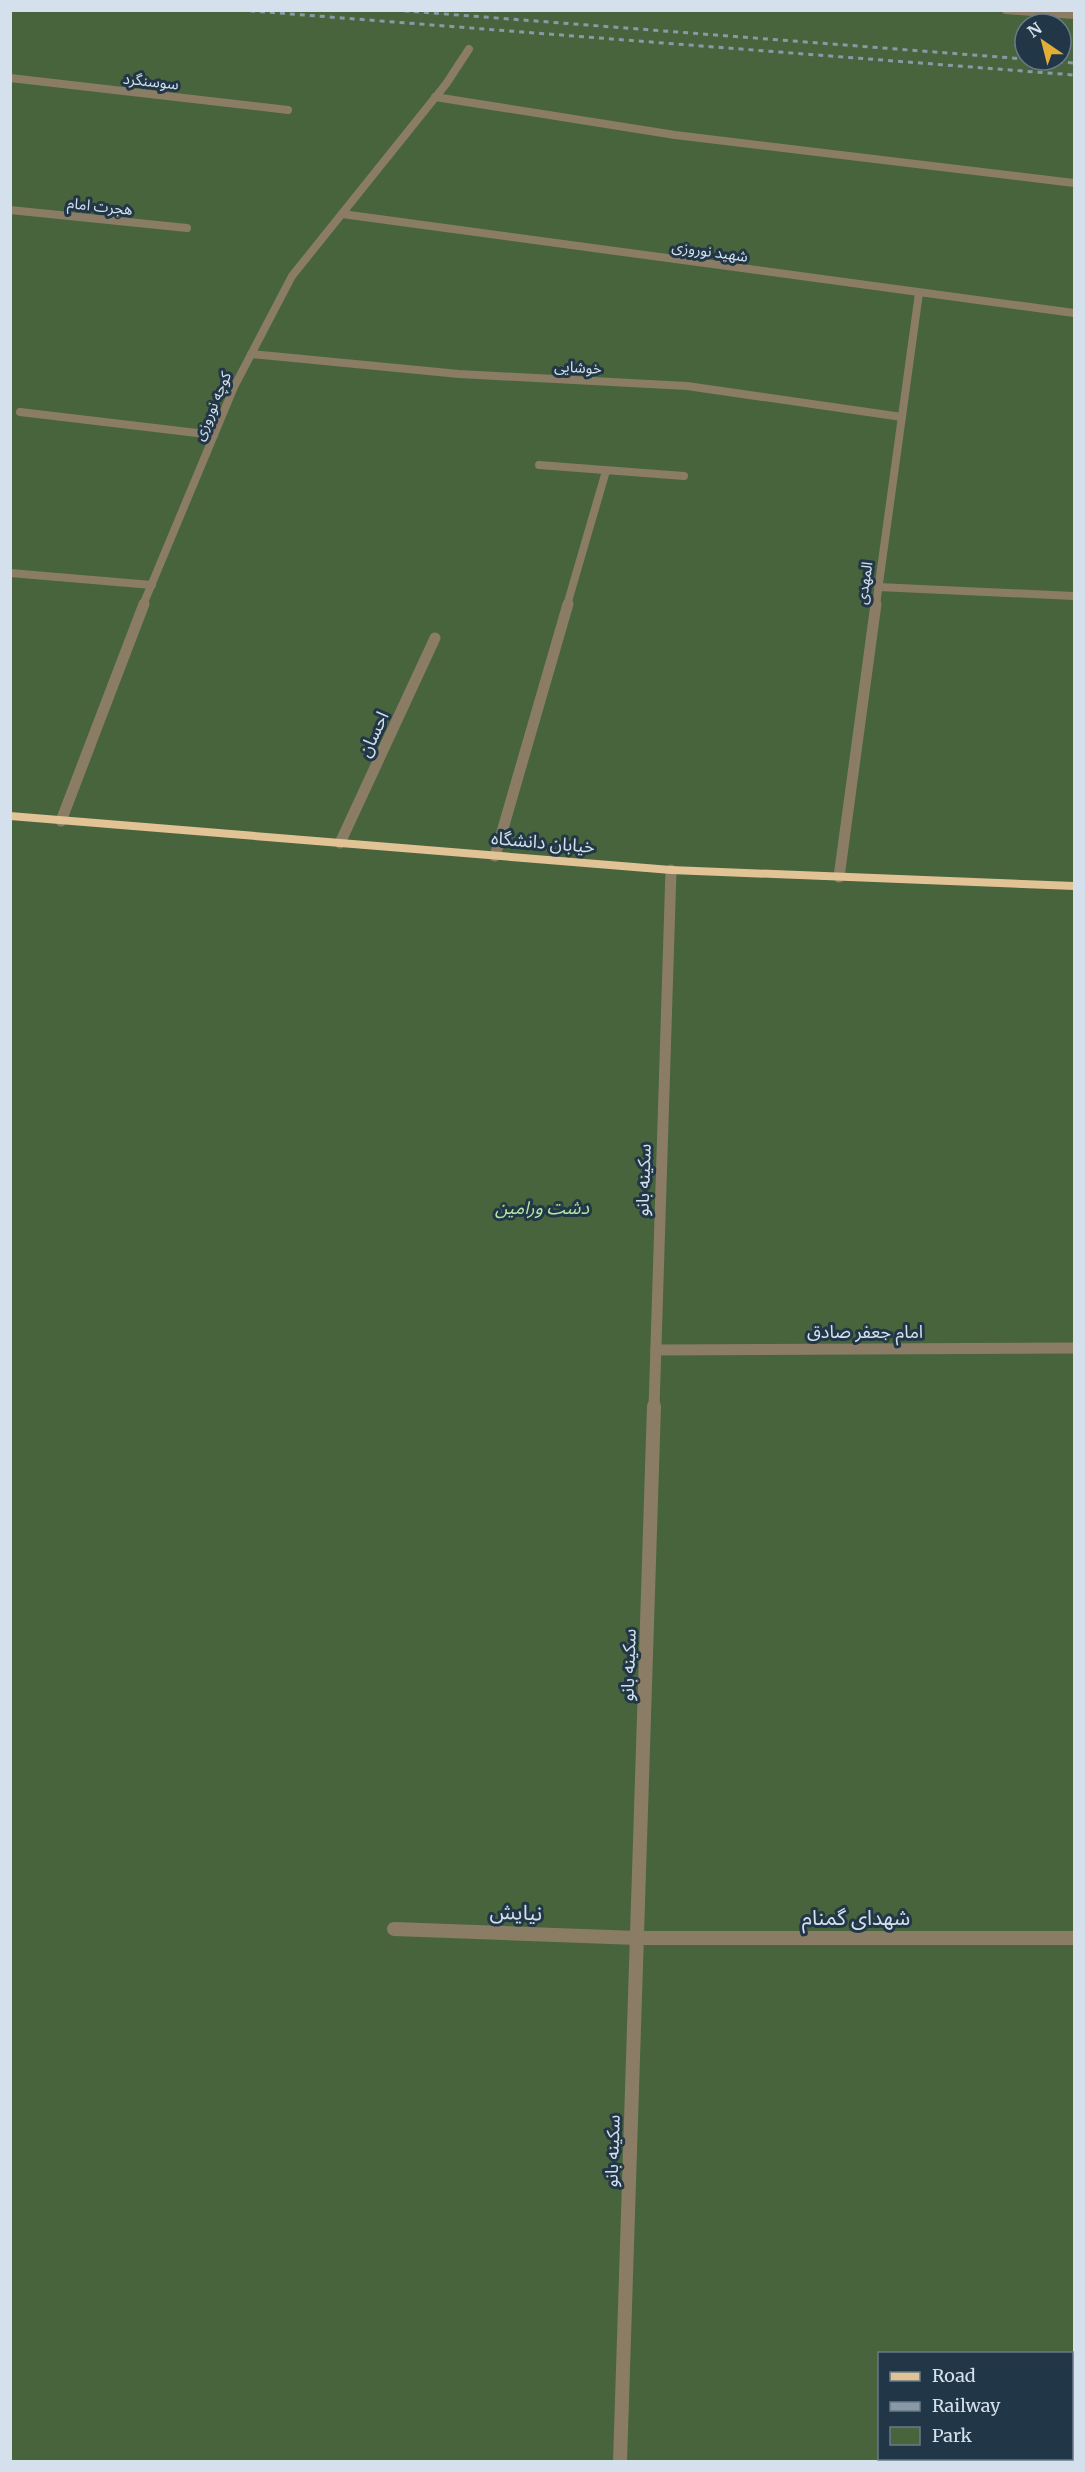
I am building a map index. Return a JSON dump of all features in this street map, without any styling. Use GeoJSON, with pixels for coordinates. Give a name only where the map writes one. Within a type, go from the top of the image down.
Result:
{"type":"FeatureCollection","features":[{"type":"Feature","properties":{"kind":"main road","name":"خیابان دانشگاه"},"geometry":{"type":"LineString","coordinates":[[10,816],[671,870],[1074,886]]}},
{"type":"Feature","properties":{"kind":"street"},"geometry":{"type":"LineString","coordinates":[[1006,10],[1074,15]]}},
{"type":"Feature","properties":{"kind":"street","name":"کوچه نوروزی"},"geometry":{"type":"LineString","coordinates":[[61,821],[152,585],[234,387],[292,276],[435,97],[469,49]]}},
{"type":"Feature","properties":{"kind":"street","name":"سوسنگرد"},"geometry":{"type":"LineString","coordinates":[[10,78],[288,110]]}},
{"type":"Feature","properties":{"kind":"street"},"geometry":{"type":"LineString","coordinates":[[435,97],[675,135],[1074,183]]}},
{"type":"Feature","properties":{"kind":"street","name":"هجرت امام"},"geometry":{"type":"LineString","coordinates":[[10,210],[187,228]]}},
{"type":"Feature","properties":{"kind":"street","name":"شهید نوروزی"},"geometry":{"type":"LineString","coordinates":[[342,214],[1074,313]]}},
{"type":"Feature","properties":{"kind":"street","name":"المهدی"},"geometry":{"type":"LineString","coordinates":[[840,877],[919,293]]}},
{"type":"Feature","properties":{"kind":"street","name":"خوشایی"},"geometry":{"type":"LineString","coordinates":[[251,354],[459,374],[687,386],[902,417]]}},
{"type":"Feature","properties":{"kind":"street"},"geometry":{"type":"LineString","coordinates":[[20,412],[214,435]]}},
{"type":"Feature","properties":{"kind":"street"},"geometry":{"type":"LineString","coordinates":[[539,465],[684,476]]}},
{"type":"Feature","properties":{"kind":"street"},"geometry":{"type":"LineString","coordinates":[[495,856],[606,471]]}},
{"type":"Feature","properties":{"kind":"street"},"geometry":{"type":"LineString","coordinates":[[10,573],[152,585]]}},
{"type":"Feature","properties":{"kind":"street"},"geometry":{"type":"LineString","coordinates":[[878,587],[1074,596]]}},
{"type":"Feature","properties":{"kind":"street","name":"احسان"},"geometry":{"type":"LineString","coordinates":[[340,843],[435,638]]}},
{"type":"Feature","properties":{"kind":"street","name":"سکینه بانو"},"geometry":{"type":"LineString","coordinates":[[620,2462],[671,870]]}},
{"type":"Feature","properties":{"kind":"street","name":"امام جعفر صادق"},"geometry":{"type":"LineString","coordinates":[[656,1350],[1074,1348]]}},
{"type":"Feature","properties":{"kind":"street","name":"نیایش"},"geometry":{"type":"LineString","coordinates":[[394,1929],[637,1938]]}},
{"type":"Feature","properties":{"kind":"street","name":"شهدای گمنام"},"geometry":{"type":"LineString","coordinates":[[637,1938],[1074,1938]]}},
{"type":"Feature","properties":{"kind":"green space","name":"دشت ورامین"},"geometry":{"type":"Polygon","coordinates":[[[11,11],[1074,11],[1074,2461],[11,2462],[11,11]]]}},
{"type":"Feature","properties":{"kind":"railway"},"geometry":{"type":"LineString","coordinates":[[240,10],[1074,75]]}},
{"type":"Feature","properties":{"kind":"railway"},"geometry":{"type":"LineString","coordinates":[[394,10],[1013,58]]}}]}
